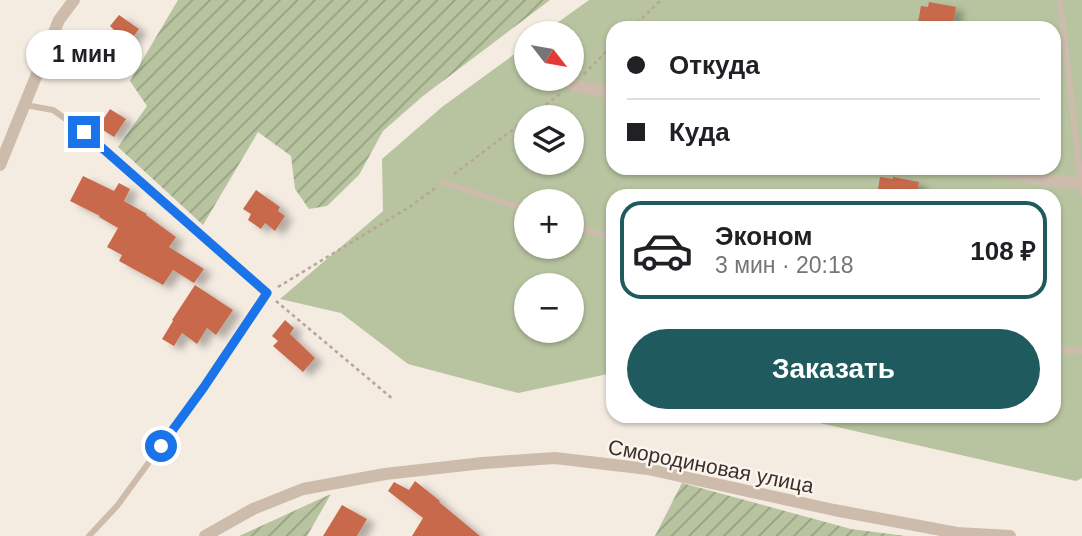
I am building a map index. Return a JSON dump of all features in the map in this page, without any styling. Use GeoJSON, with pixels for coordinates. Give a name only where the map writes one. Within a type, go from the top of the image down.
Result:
{"type":"FeatureCollection","features":[{"type":"Feature","properties":{"kind":"street"},"geometry":{"type":"LineString","coordinates":[[0,164],[60,20],[74,0]]}},
{"type":"Feature","properties":{"kind":"street"},"geometry":{"type":"LineString","coordinates":[[584,87],[606,92]]}},
{"type":"Feature","properties":{"kind":"street"},"geometry":{"type":"LineString","coordinates":[[1020,175],[1081,186]]}},
{"type":"Feature","properties":{"kind":"street","name":"Смородиновая улица"},"geometry":{"type":"LineString","coordinates":[[205,536],[253,509],[303,489],[385,474],[555,458],[648,469],[821,507],[957,533],[1010,536]]}},
{"type":"Feature","properties":{"kind":"lane"},"geometry":{"type":"LineString","coordinates":[[1060,0],[1081,186]]}},
{"type":"Feature","properties":{"kind":"lane"},"geometry":{"type":"LineString","coordinates":[[24,104],[53,110],[84,132],[267,293],[204,387],[117,506],[89,536]]}},
{"type":"Feature","properties":{"kind":"lane"},"geometry":{"type":"LineString","coordinates":[[443,183],[514,206]]}},
{"type":"Feature","properties":{"kind":"lane"},"geometry":{"type":"LineString","coordinates":[[584,229],[606,236]]}},
{"type":"Feature","properties":{"kind":"lane"},"geometry":{"type":"LineString","coordinates":[[1061,350],[1082,351]]}},
{"type":"Feature","properties":{"kind":"path"},"geometry":{"type":"LineString","coordinates":[[639,21],[661,0]]}},
{"type":"Feature","properties":{"kind":"path"},"geometry":{"type":"LineString","coordinates":[[394,400],[267,293],[411,206],[514,129]]}},
{"type":"Feature","properties":{"kind":"green space"},"geometry":{"type":"Polygon","coordinates":[[[178,0],[550,0],[522,21],[514,21],[514,27],[423,96],[383,131],[359,175],[327,206],[309,209],[295,189],[291,156],[258,132],[203,225],[118,147],[147,106],[130,81],[178,0]]]}},
{"type":"Feature","properties":{"kind":"green space"},"geometry":{"type":"Polygon","coordinates":[[[589,0],[1082,0],[1082,478],[1076,481],[820,423],[1061,423],[1061,189],[606,189],[606,374],[518,393],[408,364],[341,313],[280,299],[383,211],[382,159],[442,107],[514,54],[514,91],[584,91],[584,21],[560,21],[589,0]]]}},
{"type":"Feature","properties":{"kind":"green space"},"geometry":{"type":"Polygon","coordinates":[[[682,483],[851,529],[906,536],[655,536],[682,483]]]}},
{"type":"Feature","properties":{"kind":"green space"},"geometry":{"type":"Polygon","coordinates":[[[331,494],[307,536],[239,536],[331,494]]]}},
{"type":"Feature","properties":{"kind":"building"},"geometry":{"type":"Polygon","coordinates":[[[929,2],[956,7],[953,21],[918,21],[921,6],[928,7],[929,2]]]}},
{"type":"Feature","properties":{"kind":"building"},"geometry":{"type":"Polygon","coordinates":[[[119,15],[139,29],[128,44],[110,26],[119,15]]]}},
{"type":"Feature","properties":{"kind":"building"},"geometry":{"type":"Polygon","coordinates":[[[110,109],[126,119],[114,137],[98,127],[110,109]]]}},
{"type":"Feature","properties":{"kind":"building"},"geometry":{"type":"Polygon","coordinates":[[[83,176],[114,191],[119,183],[130,189],[124,201],[147,214],[176,237],[169,247],[204,269],[194,283],[173,270],[163,285],[119,261],[122,255],[107,247],[118,228],[70,201],[83,176]]]}},
{"type":"Feature","properties":{"kind":"building"},"geometry":{"type":"Polygon","coordinates":[[[880,177],[919,182],[918,189],[878,189],[880,177]]]}},
{"type":"Feature","properties":{"kind":"building"},"geometry":{"type":"Polygon","coordinates":[[[256,190],[280,207],[278,211],[285,216],[275,231],[265,223],[261,229],[248,220],[251,214],[243,209],[256,190]]]}},
{"type":"Feature","properties":{"kind":"building"},"geometry":{"type":"Polygon","coordinates":[[[195,285],[233,310],[216,335],[207,328],[197,344],[182,333],[174,346],[162,339],[195,285]]]}},
{"type":"Feature","properties":{"kind":"building"},"geometry":{"type":"Polygon","coordinates":[[[285,320],[294,328],[290,334],[315,358],[303,372],[273,346],[278,341],[272,336],[285,320]]]}},
{"type":"Feature","properties":{"kind":"building"},"geometry":{"type":"Polygon","coordinates":[[[415,481],[480,536],[412,536],[423,518],[388,491],[394,482],[409,490],[415,481]]]}},
{"type":"Feature","properties":{"kind":"building"},"geometry":{"type":"Polygon","coordinates":[[[342,505],[367,519],[357,536],[323,536],[342,505]]]}},
{"type":"Feature","properties":{"kind":"route"},"geometry":{"type":"LineString","coordinates":[[84,132],[267,293],[161,446]]}}]}
